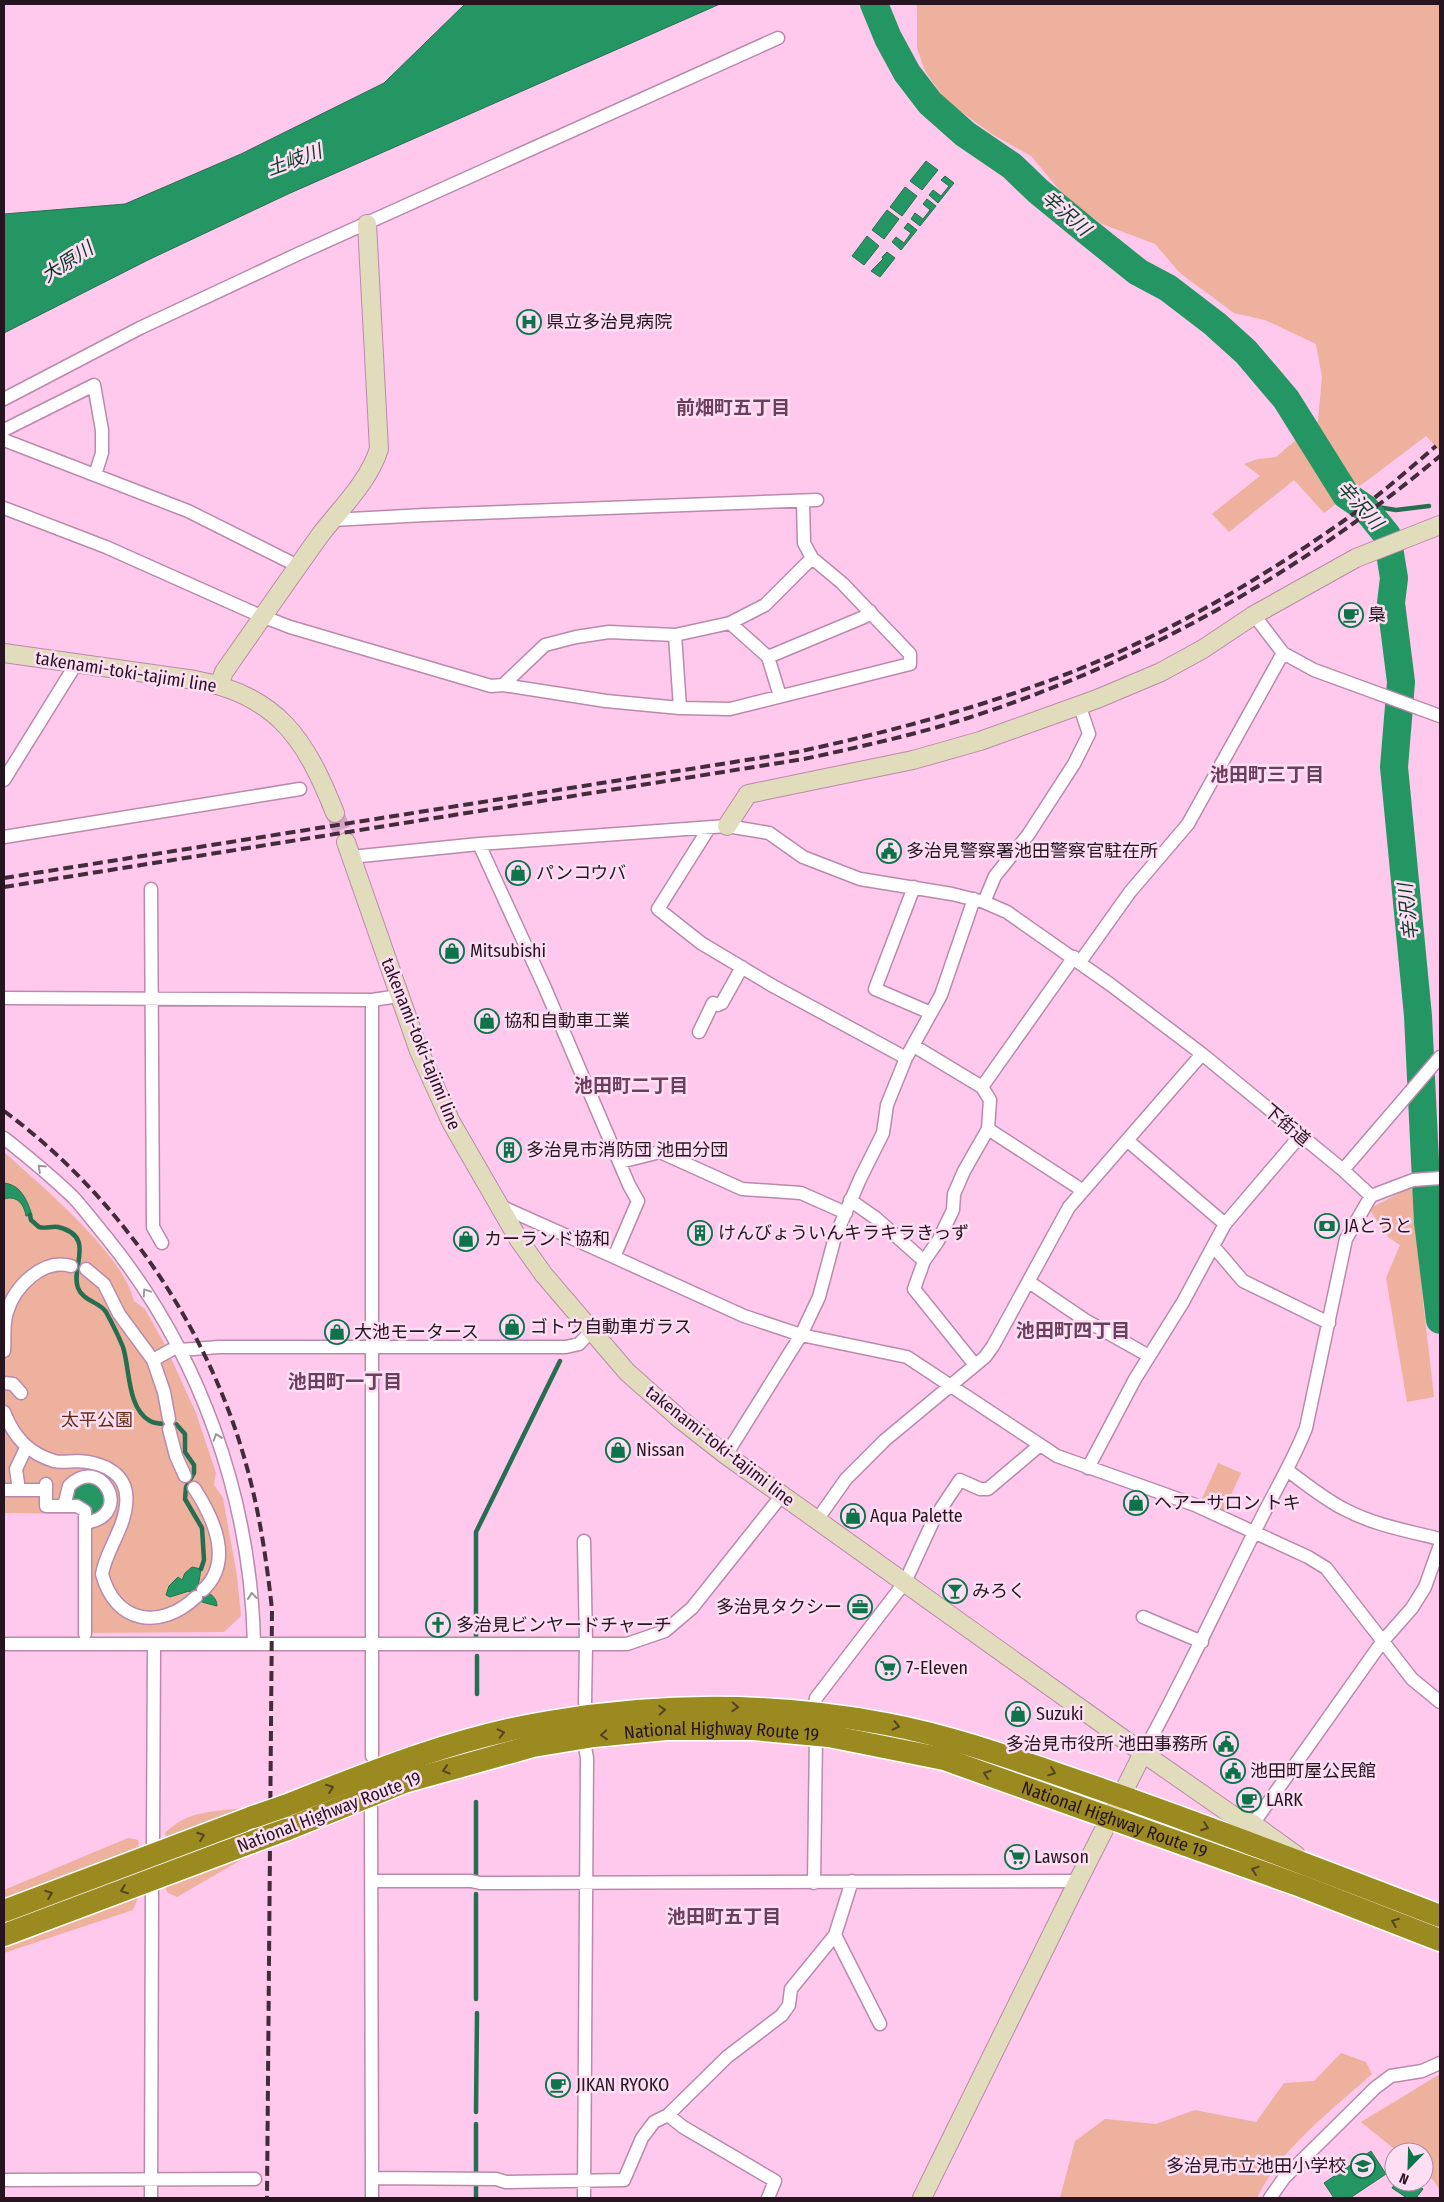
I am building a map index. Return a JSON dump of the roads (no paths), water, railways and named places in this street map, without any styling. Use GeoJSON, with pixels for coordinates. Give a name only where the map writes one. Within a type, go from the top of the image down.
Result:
{"type":"FeatureCollection","features":[{"type":"Feature","properties":{"kind":"highway","name":"National Highway Route 19"},"geometry":{"type":"LineString","coordinates":[[4,1911],[398,1762],[455,1744],[548,1722],[639,1711],[727,1707],[815,1724],[897,1748],[944,1759],[1301,1886],[1440,1940]]}},
{"type":"Feature","properties":{"kind":"highway","name":"National Highway Route 19"},"geometry":{"type":"LineString","coordinates":[[4,1935],[285,1830],[404,1782],[533,1746],[594,1736],[666,1729],[753,1729],[815,1724],[886,1724],[936,1735],[989,1750],[1121,1796],[1440,1916]]}},
{"type":"Feature","properties":{"kind":"main road"},"geometry":{"type":"LineString","coordinates":[[219,684],[224,672],[298,566],[364,478],[380,450],[367,224]]}},
{"type":"Feature","properties":{"kind":"main road"},"geometry":{"type":"LineString","coordinates":[[718,827],[748,794],[913,760],[980,741],[1161,672],[1207,647],[1254,615],[1356,558],[1440,525]]}},
{"type":"Feature","properties":{"kind":"main road","name":"takenami-toki-tajimi line"},"geometry":{"type":"LineString","coordinates":[[4,653],[219,684],[256,702],[282,719],[300,740],[316,766],[335,813]]}},
{"type":"Feature","properties":{"kind":"main road","name":"takenami-toki-tajimi line"},"geometry":{"type":"LineString","coordinates":[[348,850],[399,996],[420,1051],[451,1122],[519,1240],[544,1275],[627,1372],[656,1399],[726,1455],[1143,1753],[1236,1817],[1253,1824],[1311,1866]]}},
{"type":"Feature","properties":{"kind":"main road"},"geometry":{"type":"LineString","coordinates":[[922,2198],[1143,1753]]}},
{"type":"Feature","properties":{"kind":"street"},"geometry":{"type":"LineString","coordinates":[[4,399],[140,328],[778,38]]}},
{"type":"Feature","properties":{"kind":"street"},"geometry":{"type":"LineString","coordinates":[[4,430],[94,385],[102,430],[102,453],[95,475]]}},
{"type":"Feature","properties":{"kind":"street"},"geometry":{"type":"LineString","coordinates":[[4,440],[188,512],[298,566]]}},
{"type":"Feature","properties":{"kind":"street"},"geometry":{"type":"LineString","coordinates":[[332,520],[817,500]]}},
{"type":"Feature","properties":{"kind":"street"},"geometry":{"type":"LineString","coordinates":[[4,508],[106,547],[263,616],[491,686],[503,685],[606,701],[680,708],[730,709],[910,664],[910,654],[842,583],[812,558],[804,543],[803,501]]}},
{"type":"Feature","properties":{"kind":"street"},"geometry":{"type":"LineString","coordinates":[[503,685],[545,645],[576,637],[608,632],[675,635],[730,622],[765,605],[812,558]]}},
{"type":"Feature","properties":{"kind":"street"},"geometry":{"type":"LineString","coordinates":[[768,658],[864,617],[870,611]]}},
{"type":"Feature","properties":{"kind":"street"},"geometry":{"type":"LineString","coordinates":[[1254,615],[1283,652],[1314,670],[1440,716]]}},
{"type":"Feature","properties":{"kind":"street"},"geometry":{"type":"LineString","coordinates":[[730,622],[768,658],[780,696]]}},
{"type":"Feature","properties":{"kind":"street"},"geometry":{"type":"LineString","coordinates":[[675,635],[680,708]]}},
{"type":"Feature","properties":{"kind":"street"},"geometry":{"type":"LineString","coordinates":[[982,1087],[1130,892],[1188,824],[1283,652]]}},
{"type":"Feature","properties":{"kind":"street"},"geometry":{"type":"LineString","coordinates":[[4,780],[76,664]]}},
{"type":"Feature","properties":{"kind":"street"},"geometry":{"type":"LineString","coordinates":[[726,1455],[801,1335],[819,1297],[830,1253],[848,1206],[884,1133],[887,1105],[906,1058],[914,1046],[951,971],[979,901],[995,876],[1028,835],[1074,764],[1089,734],[1079,704]]}},
{"type":"Feature","properties":{"kind":"street"},"geometry":{"type":"LineString","coordinates":[[4,837],[300,789]]}},
{"type":"Feature","properties":{"kind":"street"},"geometry":{"type":"LineString","coordinates":[[718,827],[658,909],[701,943],[906,1058]]}},
{"type":"Feature","properties":{"kind":"street","name":"下街道"},"geometry":{"type":"LineString","coordinates":[[348,850],[479,844],[718,827],[768,833],[803,856],[860,879],[979,901],[1007,912],[1077,960],[1202,1054],[1343,1170],[1371,1196]]}},
{"type":"Feature","properties":{"kind":"street"},"geometry":{"type":"LineString","coordinates":[[479,844],[545,988],[638,1201],[614,1257]]}},
{"type":"Feature","properties":{"kind":"street"},"geometry":{"type":"LineString","coordinates":[[914,888],[875,989],[931,1013]]}},
{"type":"Feature","properties":{"kind":"street"},"geometry":{"type":"LineString","coordinates":[[151,889],[153,1227],[162,1244]]}},
{"type":"Feature","properties":{"kind":"street"},"geometry":{"type":"LineString","coordinates":[[699,1032],[713,1003],[718,1005],[722,1003],[742,967]]}},
{"type":"Feature","properties":{"kind":"street"},"geometry":{"type":"LineString","coordinates":[[4,998],[372,1000],[399,996]]}},
{"type":"Feature","properties":{"kind":"street"},"geometry":{"type":"LineString","coordinates":[[372,1000],[372,1756]]}},
{"type":"Feature","properties":{"kind":"street"},"geometry":{"type":"LineString","coordinates":[[914,1046],[982,1087],[990,1100],[988,1129],[964,1170],[954,1194],[952,1210],[938,1241],[924,1261],[914,1289],[975,1365]]}},
{"type":"Feature","properties":{"kind":"street"},"geometry":{"type":"LineString","coordinates":[[817,1520],[846,1479],[872,1453],[985,1357],[993,1346],[1059,1224],[1082,1190],[1202,1054]]}},
{"type":"Feature","properties":{"kind":"street"},"geometry":{"type":"LineString","coordinates":[[1343,1170],[1440,1057]]}},
{"type":"Feature","properties":{"kind":"street"},"geometry":{"type":"LineString","coordinates":[[988,1129],[1082,1190]]}},
{"type":"Feature","properties":{"kind":"street"},"geometry":{"type":"LineString","coordinates":[[1088,1468],[1149,1356],[1214,1247],[1225,1224],[1300,1136]]}},
{"type":"Feature","properties":{"kind":"street"},"geometry":{"type":"LineString","coordinates":[[4,1138],[34,1162],[74,1199],[125,1260],[153,1302],[217,1436],[239,1510],[250,1572],[254,1644]]}},
{"type":"Feature","properties":{"kind":"street"},"geometry":{"type":"LineString","coordinates":[[1128,1140],[1225,1224]]}},
{"type":"Feature","properties":{"kind":"street"},"geometry":{"type":"LineString","coordinates":[[620,1162],[660,1152],[742,1189],[801,1193],[848,1206],[877,1219],[924,1261]]}},
{"type":"Feature","properties":{"kind":"street"},"geometry":{"type":"LineString","coordinates":[[1143,1753],[1202,1642],[1306,1428],[1346,1239],[1371,1196],[1413,1180],[1440,1178]]}},
{"type":"Feature","properties":{"kind":"street"},"geometry":{"type":"LineString","coordinates":[[498,1205],[744,1316],[801,1335],[907,1357],[1057,1456],[1195,1505],[1253,1534],[1308,1557],[1326,1568],[1412,1679],[1440,1702]]}},
{"type":"Feature","properties":{"kind":"street"},"geometry":{"type":"LineString","coordinates":[[1214,1247],[1243,1281],[1329,1323]]}},
{"type":"Feature","properties":{"kind":"street"},"geometry":{"type":"LineString","coordinates":[[4,1351],[7,1312],[16,1293],[28,1278],[48,1266],[63,1264],[71,1266]]}},
{"type":"Feature","properties":{"kind":"street"},"geometry":{"type":"LineString","coordinates":[[86,1269],[104,1284],[119,1314],[153,1360],[164,1392],[176,1456],[185,1476]]}},
{"type":"Feature","properties":{"kind":"street"},"geometry":{"type":"LineString","coordinates":[[1028,1282],[1085,1320],[1149,1356]]}},
{"type":"Feature","properties":{"kind":"street"},"geometry":{"type":"LineString","coordinates":[[153,1360],[176,1350],[218,1347],[566,1347],[579,1344],[591,1331]]}},
{"type":"Feature","properties":{"kind":"street"},"geometry":{"type":"LineString","coordinates":[[4,1383],[13,1384],[21,1393]]}},
{"type":"Feature","properties":{"kind":"street"},"geometry":{"type":"LineString","coordinates":[[4,1412],[11,1430],[26,1448],[56,1462],[92,1462],[110,1468],[120,1477],[127,1492],[126,1507],[102,1574],[111,1599],[127,1612],[153,1619],[184,1609],[200,1594],[213,1577],[218,1565],[219,1546],[208,1513],[194,1488]]}},
{"type":"Feature","properties":{"kind":"street"},"geometry":{"type":"LineString","coordinates":[[814,1882],[816,1698],[905,1582],[934,1519],[960,1480],[980,1489],[988,1488],[1040,1445]]}},
{"type":"Feature","properties":{"kind":"street"},"geometry":{"type":"LineString","coordinates":[[19,1490],[16,1469],[26,1448]]}},
{"type":"Feature","properties":{"kind":"street"},"geometry":{"type":"LineString","coordinates":[[1287,1470],[1322,1497],[1346,1510],[1392,1527],[1440,1539]]}},
{"type":"Feature","properties":{"kind":"street"},"geometry":{"type":"LineString","coordinates":[[66,1502],[69,1486],[80,1478],[88,1476],[102,1481],[111,1494],[109,1509],[98,1520],[90,1522]]}},
{"type":"Feature","properties":{"kind":"street"},"geometry":{"type":"LineString","coordinates":[[4,1490],[46,1487],[46,1506],[77,1506],[85,1511],[85,1634]]}},
{"type":"Feature","properties":{"kind":"street"},"geometry":{"type":"LineString","coordinates":[[4,1644],[627,1644],[665,1631],[692,1608],[782,1495]]}},
{"type":"Feature","properties":{"kind":"street"},"geometry":{"type":"LineString","coordinates":[[584,1541],[585,1704]]}},
{"type":"Feature","properties":{"kind":"street"},"geometry":{"type":"LineString","coordinates":[[1253,1824],[1382,1642],[1412,1608],[1424,1587],[1440,1545]]}},
{"type":"Feature","properties":{"kind":"street"},"geometry":{"type":"LineString","coordinates":[[85,1574],[102,1574]]}},
{"type":"Feature","properties":{"kind":"street"},"geometry":{"type":"LineString","coordinates":[[1143,1617],[1202,1642]]}},
{"type":"Feature","properties":{"kind":"street"},"geometry":{"type":"LineString","coordinates":[[153,1844],[154,1644]]}},
{"type":"Feature","properties":{"kind":"street"},"geometry":{"type":"LineString","coordinates":[[584,2198],[584,1883],[587,1758],[585,1747]]}},
{"type":"Feature","properties":{"kind":"street"},"geometry":{"type":"LineString","coordinates":[[371,1808],[372,2198]]}},
{"type":"Feature","properties":{"kind":"street"},"geometry":{"type":"LineString","coordinates":[[372,1881],[584,1883],[1078,1881]]}},
{"type":"Feature","properties":{"kind":"street"},"geometry":{"type":"LineString","coordinates":[[372,2178],[496,2178],[506,2182],[624,2180],[642,2138],[654,2122],[668,2115],[727,2057],[782,2015],[789,2005],[791,1989],[835,1935],[852,1881]]}},
{"type":"Feature","properties":{"kind":"street"},"geometry":{"type":"LineString","coordinates":[[151,2198],[152,1890]]}},
{"type":"Feature","properties":{"kind":"street"},"geometry":{"type":"LineString","coordinates":[[835,1935],[880,2024]]}},
{"type":"Feature","properties":{"kind":"street"},"geometry":{"type":"LineString","coordinates":[[1270,2198],[1284,2178],[1375,2088],[1391,2076],[1422,2071],[1440,2063]]}},
{"type":"Feature","properties":{"kind":"street"},"geometry":{"type":"LineString","coordinates":[[668,2115],[684,2127],[775,2181],[768,2198]]}},
{"type":"Feature","properties":{"kind":"street"},"geometry":{"type":"LineString","coordinates":[[4,2180],[255,2179]]}},
{"type":"Feature","properties":{"kind":"water"},"geometry":{"type":"Polygon","coordinates":[[[465,4],[720,4],[288,194],[148,260],[4,333],[4,214],[125,204],[241,154],[384,83],[465,4]]]}},
{"type":"Feature","properties":{"kind":"water"},"geometry":{"type":"Polygon","coordinates":[[[926,161],[938,170],[922,190],[910,181],[926,161]]]}},
{"type":"Feature","properties":{"kind":"water"},"geometry":{"type":"Polygon","coordinates":[[[945,176],[954,183],[938,203],[929,195],[933,190],[941,196],[949,186],[941,180],[945,176]]]}},
{"type":"Feature","properties":{"kind":"water"},"geometry":{"type":"Polygon","coordinates":[[[905,187],[917,196],[902,216],[890,207],[905,187]]]}},
{"type":"Feature","properties":{"kind":"water"},"geometry":{"type":"Polygon","coordinates":[[[927,199],[936,206],[920,226],[911,219],[915,213],[923,219],[930,210],[923,204],[927,199]]]}},
{"type":"Feature","properties":{"kind":"water"},"geometry":{"type":"Polygon","coordinates":[[[887,210],[899,219],[884,239],[872,230],[887,210]]]}},
{"type":"Feature","properties":{"kind":"water"},"geometry":{"type":"Polygon","coordinates":[[[908,223],[917,230],[901,250],[892,242],[896,237],[904,243],[911,233],[904,228],[908,223]]]}},
{"type":"Feature","properties":{"kind":"water"},"geometry":{"type":"Polygon","coordinates":[[[867,236],[879,246],[864,265],[852,256],[867,236]]]}},
{"type":"Feature","properties":{"kind":"water"},"geometry":{"type":"Polygon","coordinates":[[[887,252],[895,258],[880,277],[871,271],[887,252]]]}},
{"type":"Feature","properties":{"kind":"water"},"geometry":{"type":"Polygon","coordinates":[[[4,1183],[10,1184],[23,1194],[32,1215],[26,1216],[22,1204],[16,1199],[4,1199],[4,1183]]]}},
{"type":"Feature","properties":{"kind":"water"},"geometry":{"type":"Polygon","coordinates":[[[82,1480],[102,1486],[108,1502],[94,1520],[68,1500],[69,1493],[82,1480]]]}},
{"type":"Feature","properties":{"kind":"water"},"geometry":{"type":"Polygon","coordinates":[[[192,1567],[201,1569],[198,1587],[213,1596],[217,1606],[202,1602],[189,1591],[170,1597],[166,1595],[169,1586],[178,1577],[182,1580],[185,1573],[192,1567]]]}},
{"type":"Feature","properties":{"kind":"water"},"geometry":{"type":"Polygon","coordinates":[[[1371,2151],[1384,2171],[1384,2175],[1350,2198],[1334,2198],[1324,2183],[1371,2151]]]}},
{"type":"Feature","properties":{"kind":"water"},"geometry":{"type":"Polygon","coordinates":[[[1398,2192],[1421,2192],[1416,2198],[1407,2198],[1398,2192]]]}},
{"type":"Feature","properties":{"kind":"waterway","name":"辛沢川"},"geometry":{"type":"LineString","coordinates":[[874,4],[888,38],[907,73],[930,103],[965,134],[1012,166],[1038,191],[1138,272],[1168,288],[1215,324],[1246,352],[1286,399],[1346,495],[1365,508],[1387,535],[1394,578],[1391,603],[1401,682],[1394,767],[1418,1016],[1428,1222],[1440,1320]]}},
{"type":"Feature","properties":{"kind":"waterway"},"geometry":{"type":"LineString","coordinates":[[1365,508],[1371,506],[1396,510],[1429,506]]}},
{"type":"Feature","properties":{"kind":"waterway"},"geometry":{"type":"LineString","coordinates":[[30,1215],[31,1220],[39,1227],[58,1227],[70,1231],[76,1238],[80,1253],[76,1280],[78,1288],[87,1299],[100,1306],[106,1312],[115,1329],[123,1347],[130,1387],[137,1407],[150,1421],[159,1424],[176,1424],[185,1434],[185,1452],[194,1465],[194,1473],[186,1487],[185,1499],[202,1528],[204,1560],[201,1569]]}},
{"type":"Feature","properties":{"kind":"waterway"},"geometry":{"type":"LineString","coordinates":[[476,1636],[476,1532],[560,1361]]}},
{"type":"Feature","properties":{"kind":"waterway"},"geometry":{"type":"LineString","coordinates":[[477,1656],[477,1694]]}},
{"type":"Feature","properties":{"kind":"waterway"},"geometry":{"type":"LineString","coordinates":[[476,1802],[476,1876]]}},
{"type":"Feature","properties":{"kind":"waterway"},"geometry":{"type":"LineString","coordinates":[[476,1894],[476,1999]]}},
{"type":"Feature","properties":{"kind":"waterway"},"geometry":{"type":"LineString","coordinates":[[476,2112],[477,2013]]}},
{"type":"Feature","properties":{"kind":"waterway"},"geometry":{"type":"LineString","coordinates":[[476,2124],[476,2172]]}},
{"type":"Feature","properties":{"kind":"waterway"},"geometry":{"type":"LineString","coordinates":[[476,2185],[476,2198]]}},
{"type":"Feature","properties":{"kind":"tunnel"},"geometry":{"type":"LineString","coordinates":[[335,813],[346,842]]}},
{"type":"Feature","properties":{"kind":"railway"},"geometry":{"type":"LineString","coordinates":[[4,878],[797,752],[894,729],[957,711],[1020,691],[1089,665],[1165,630],[1202,610],[1273,568],[1342,522],[1378,495],[1436,446]]}},
{"type":"Feature","properties":{"kind":"railway"},"geometry":{"type":"LineString","coordinates":[[4,887],[804,759],[968,718],[1096,670],[1158,641],[1217,610],[1275,576],[1332,539],[1440,456]]}},
{"type":"Feature","properties":{"kind":"railway"},"geometry":{"type":"LineString","coordinates":[[4,1111],[47,1146],[88,1185],[125,1228],[158,1274],[188,1322],[213,1373],[234,1425],[250,1479],[263,1544],[272,1609],[267,2198]]}},
{"type":"Feature","properties":{"kind":"place","name":"県立多治見病院"},"geometry":{"type":"Point","coordinates":[529,322]}},
{"type":"Feature","properties":{"kind":"place","name":"梟"},"geometry":{"type":"Point","coordinates":[1351,615]}},
{"type":"Feature","properties":{"kind":"place","name":"多治見警察署池田警察官駐在所"},"geometry":{"type":"Point","coordinates":[889,851]}},
{"type":"Feature","properties":{"kind":"place","name":"パンコウバ"},"geometry":{"type":"Point","coordinates":[518,873]}},
{"type":"Feature","properties":{"kind":"place","name":"Mitsubishi"},"geometry":{"type":"Point","coordinates":[452,951]}},
{"type":"Feature","properties":{"kind":"place","name":"協和自動車工業"},"geometry":{"type":"Point","coordinates":[487,1021]}},
{"type":"Feature","properties":{"kind":"place","name":"多治見市消防団 池田分団"},"geometry":{"type":"Point","coordinates":[509,1150]}},
{"type":"Feature","properties":{"kind":"place","name":"JAとうと"},"geometry":{"type":"Point","coordinates":[1327,1226]}},
{"type":"Feature","properties":{"kind":"place","name":"けんびょういんキラキラきっず"},"geometry":{"type":"Point","coordinates":[700,1233]}},
{"type":"Feature","properties":{"kind":"place","name":"カーランド協和"},"geometry":{"type":"Point","coordinates":[466,1239]}},
{"type":"Feature","properties":{"kind":"place","name":"ゴトウ自動車ガラス"},"geometry":{"type":"Point","coordinates":[512,1327]}},
{"type":"Feature","properties":{"kind":"place","name":"大池モータース"},"geometry":{"type":"Point","coordinates":[337,1332]}},
{"type":"Feature","properties":{"kind":"place","name":"Nissan"},"geometry":{"type":"Point","coordinates":[618,1450]}},
{"type":"Feature","properties":{"kind":"place","name":"ヘアーサロン トキ"},"geometry":{"type":"Point","coordinates":[1136,1503]}},
{"type":"Feature","properties":{"kind":"place","name":"Aqua Palette"},"geometry":{"type":"Point","coordinates":[853,1516]}},
{"type":"Feature","properties":{"kind":"place","name":"みろく"},"geometry":{"type":"Point","coordinates":[955,1591]}},
{"type":"Feature","properties":{"kind":"place","name":"多治見タクシー"},"geometry":{"type":"Point","coordinates":[860,1607]}},
{"type":"Feature","properties":{"kind":"place","name":"多治見ビンヤードチャーチ"},"geometry":{"type":"Point","coordinates":[438,1625]}},
{"type":"Feature","properties":{"kind":"place","name":"7-Eleven"},"geometry":{"type":"Point","coordinates":[888,1668]}},
{"type":"Feature","properties":{"kind":"place","name":"Suzuki"},"geometry":{"type":"Point","coordinates":[1018,1714]}},
{"type":"Feature","properties":{"kind":"place","name":"多治見市役所 池田事務所"},"geometry":{"type":"Point","coordinates":[1226,1744]}},
{"type":"Feature","properties":{"kind":"place","name":"池田町屋公民館"},"geometry":{"type":"Point","coordinates":[1233,1771]}},
{"type":"Feature","properties":{"kind":"place","name":"LARK"},"geometry":{"type":"Point","coordinates":[1249,1800]}},
{"type":"Feature","properties":{"kind":"place","name":"Lawson"},"geometry":{"type":"Point","coordinates":[1017,1857]}},
{"type":"Feature","properties":{"kind":"place","name":"JIKAN RYOKO"},"geometry":{"type":"Point","coordinates":[558,2085]}},
{"type":"Feature","properties":{"kind":"place","name":"多治見市立池田小学校"},"geometry":{"type":"Point","coordinates":[1363,2166]}},
{"type":"Feature","properties":{"kind":"district","name":"前畑町五丁目"},"geometry":{"type":"Point","coordinates":[733,407]}},
{"type":"Feature","properties":{"kind":"district","name":"池田町三丁目"},"geometry":{"type":"Point","coordinates":[1267,774]}},
{"type":"Feature","properties":{"kind":"district","name":"池田町二丁目"},"geometry":{"type":"Point","coordinates":[631,1085]}},
{"type":"Feature","properties":{"kind":"district","name":"池田町四丁目"},"geometry":{"type":"Point","coordinates":[1073,1330]}},
{"type":"Feature","properties":{"kind":"district","name":"池田町一丁目"},"geometry":{"type":"Point","coordinates":[345,1381]}},
{"type":"Feature","properties":{"kind":"district","name":"池田町五丁目"},"geometry":{"type":"Point","coordinates":[724,1916]}},
{"type":"Feature","properties":{"kind":"water label","name":"土岐川"},"geometry":{"type":"Point","coordinates":[294,160]}},
{"type":"Feature","properties":{"kind":"water label","name":"大原川"},"geometry":{"type":"Point","coordinates":[67,262]}},
{"type":"Feature","properties":{"kind":"park label","name":"太平公園"},"geometry":{"type":"Point","coordinates":[97,1420]}}]}
